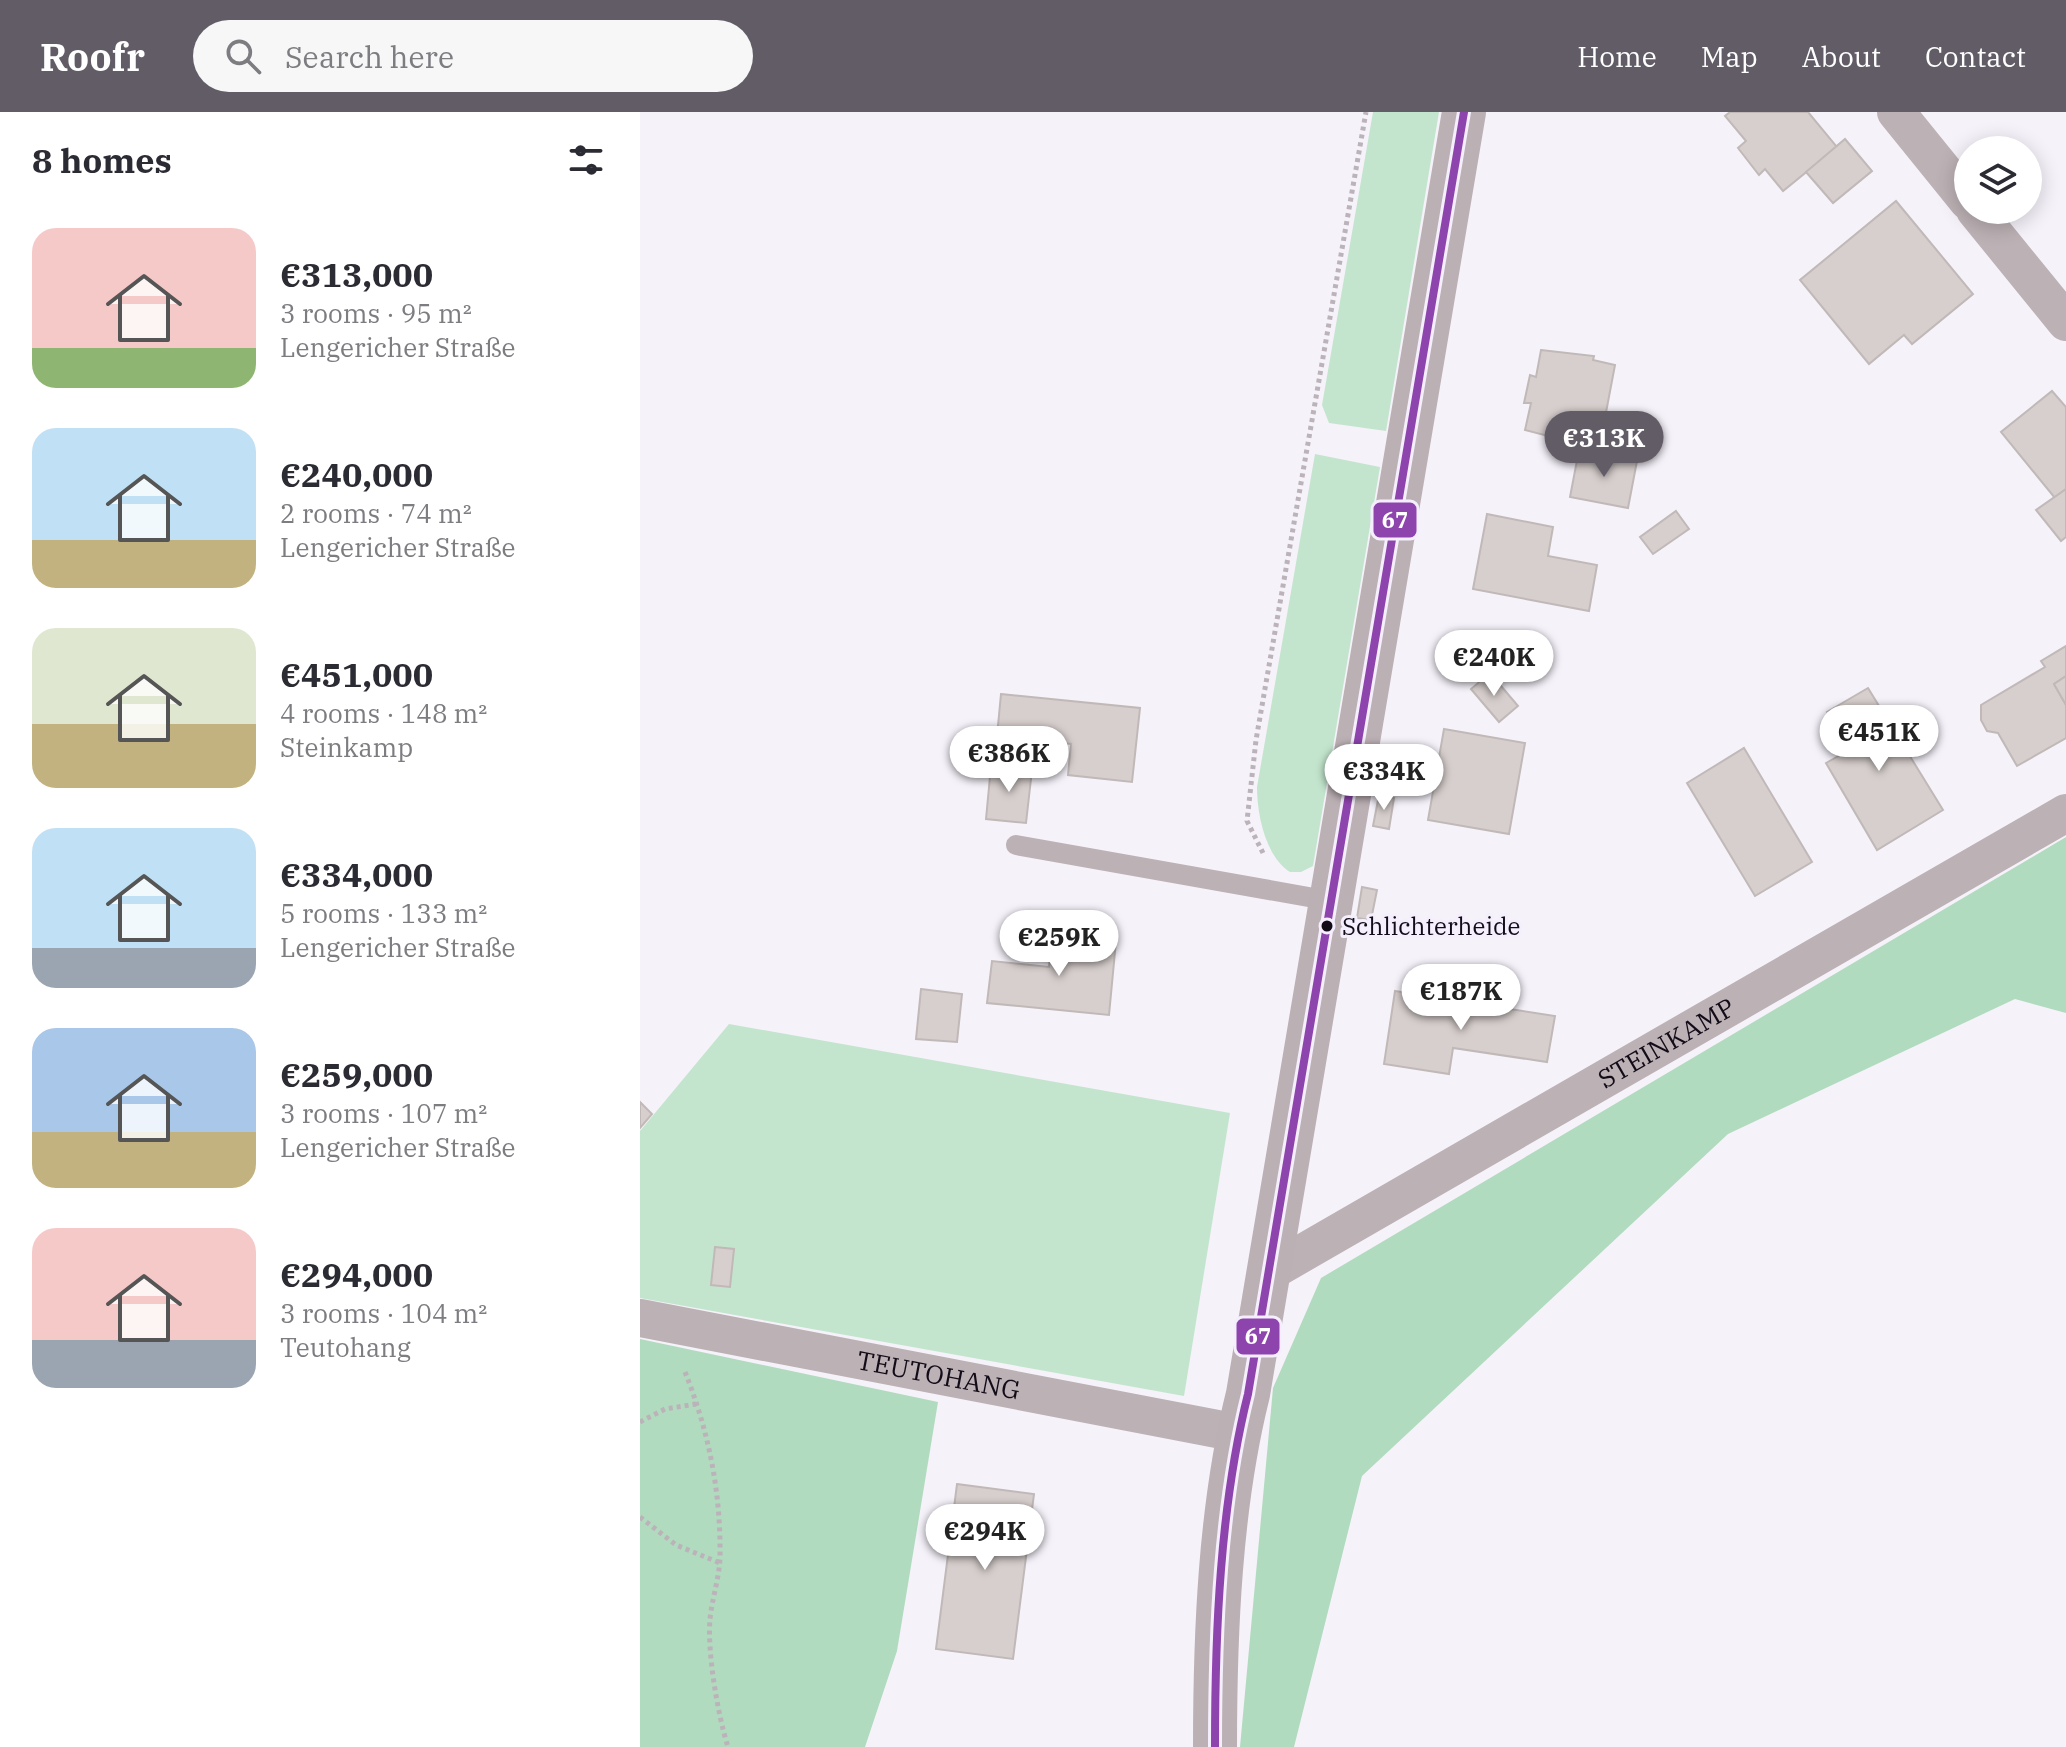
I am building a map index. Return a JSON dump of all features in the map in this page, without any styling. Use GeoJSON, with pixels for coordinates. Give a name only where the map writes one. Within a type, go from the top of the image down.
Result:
{"type":"FeatureCollection","features":[{"type":"Feature","properties":{"kind":"street"},"geometry":{"type":"LineString","coordinates":[[1215,1747],[1215,1642],[1238,1433],[1268,1273],[1310,898],[1464,112]]}},
{"type":"Feature","properties":{"kind":"street"},"geometry":{"type":"LineString","coordinates":[[1896,112],[1954,184]]}},
{"type":"Feature","properties":{"kind":"street"},"geometry":{"type":"LineString","coordinates":[[1986,224],[2066,322]]}},
{"type":"Feature","properties":{"kind":"street","name":"STEINKAMP"},"geometry":{"type":"LineString","coordinates":[[1268,1273],[2066,813]]}},
{"type":"Feature","properties":{"kind":"street","name":"TEUTOHANG"},"geometry":{"type":"LineString","coordinates":[[652,1320],[1238,1433]]}},
{"type":"Feature","properties":{"kind":"lane"},"geometry":{"type":"LineString","coordinates":[[1016,845],[1310,898]]}},
{"type":"Feature","properties":{"kind":"path"},"geometry":{"type":"LineString","coordinates":[[1310,898],[1257,844],[1247,821],[1256,740],[1366,112]]}},
{"type":"Feature","properties":{"kind":"path"},"geometry":{"type":"LineString","coordinates":[[652,1320],[696,1404],[709,1439],[720,1563],[710,1621],[721,1724],[728,1747]]}},
{"type":"Feature","properties":{"kind":"path"},"geometry":{"type":"LineString","coordinates":[[640,1422],[665,1409],[696,1404]]}},
{"type":"Feature","properties":{"kind":"path"},"geometry":{"type":"LineString","coordinates":[[640,1517],[676,1545],[720,1563]]}},
{"type":"Feature","properties":{"kind":"green space"},"geometry":{"type":"Polygon","coordinates":[[[1373,112],[1439,112],[1386,431],[1329,423],[1322,405],[1373,112]]]}},
{"type":"Feature","properties":{"kind":"green space"},"geometry":{"type":"Polygon","coordinates":[[[1315,454],[1380,467],[1313,866],[1301,872],[1290,872],[1274,856],[1264,834],[1257,787],[1315,454]]]}},
{"type":"Feature","properties":{"kind":"green space"},"geometry":{"type":"Polygon","coordinates":[[[2066,837],[2066,1013],[2015,999],[1728,1134],[1362,1476],[1294,1747],[1240,1747],[1273,1388],[1321,1278],[2066,837]]]}},
{"type":"Feature","properties":{"kind":"green space"},"geometry":{"type":"Polygon","coordinates":[[[729,1024],[1230,1113],[1184,1396],[640,1298],[640,1131],[729,1024]]]}},
{"type":"Feature","properties":{"kind":"green space"},"geometry":{"type":"Polygon","coordinates":[[[640,1339],[938,1402],[897,1651],[865,1747],[640,1747],[640,1339]]]}},
{"type":"Feature","properties":{"kind":"building"},"geometry":{"type":"Polygon","coordinates":[[[1730,112],[1808,112],[1837,147],[1783,191],[1765,169],[1759,175],[1738,148],[1746,141],[1725,116],[1730,112]]]}},
{"type":"Feature","properties":{"kind":"building"},"geometry":{"type":"Polygon","coordinates":[[[1845,139],[1872,171],[1833,203],[1806,172],[1845,139]]]}},
{"type":"Feature","properties":{"kind":"building"},"geometry":{"type":"Polygon","coordinates":[[[1896,201],[1973,294],[1912,344],[1904,335],[1869,364],[1800,280],[1896,201]]]}},
{"type":"Feature","properties":{"kind":"building"},"geometry":{"type":"Polygon","coordinates":[[[1541,350],[1594,356],[1593,360],[1615,365],[1600,444],[1575,439],[1575,443],[1525,430],[1531,403],[1524,403],[1530,375],[1536,377],[1541,350]]]}},
{"type":"Feature","properties":{"kind":"building"},"geometry":{"type":"Polygon","coordinates":[[[2052,391],[2066,407],[2066,489],[2055,498],[2001,432],[2052,391]]]}},
{"type":"Feature","properties":{"kind":"building"},"geometry":{"type":"Polygon","coordinates":[[[1579,450],[1637,461],[1628,508],[1570,497],[1579,450]]]}},
{"type":"Feature","properties":{"kind":"building"},"geometry":{"type":"Polygon","coordinates":[[[2066,489],[2066,537],[2061,541],[2036,510],[2066,489]]]}},
{"type":"Feature","properties":{"kind":"building"},"geometry":{"type":"Polygon","coordinates":[[[1676,511],[1689,529],[1653,554],[1640,537],[1676,511]]]}},
{"type":"Feature","properties":{"kind":"building"},"geometry":{"type":"Polygon","coordinates":[[[1487,514],[1553,527],[1548,556],[1597,565],[1589,611],[1473,589],[1487,514]]]}},
{"type":"Feature","properties":{"kind":"building"},"geometry":{"type":"Polygon","coordinates":[[[2066,646],[2066,676],[2054,684],[2066,705],[2066,738],[2017,766],[1998,733],[1987,731],[1981,720],[1981,705],[2045,667],[2041,661],[2066,646]]]}},
{"type":"Feature","properties":{"kind":"building"},"geometry":{"type":"Polygon","coordinates":[[[1490,673],[1518,706],[1499,722],[1471,689],[1490,673]]]}},
{"type":"Feature","properties":{"kind":"building"},"geometry":{"type":"Polygon","coordinates":[[[2066,676],[2066,705],[2054,684],[2066,676]]]}},
{"type":"Feature","properties":{"kind":"building"},"geometry":{"type":"Polygon","coordinates":[[[1868,688],[1943,810],[1877,850],[1826,763],[1849,750],[1827,712],[1868,688]]]}},
{"type":"Feature","properties":{"kind":"building"},"geometry":{"type":"Polygon","coordinates":[[[1001,694],[1140,708],[1132,782],[1068,775],[1071,744],[997,736],[1001,694]]]}},
{"type":"Feature","properties":{"kind":"building"},"geometry":{"type":"Polygon","coordinates":[[[1444,729],[1525,743],[1509,834],[1428,820],[1444,729]]]}},
{"type":"Feature","properties":{"kind":"building"},"geometry":{"type":"Polygon","coordinates":[[[1744,748],[1812,862],[1755,896],[1687,783],[1744,748]]]}},
{"type":"Feature","properties":{"kind":"building"},"geometry":{"type":"Polygon","coordinates":[[[991,766],[1032,770],[1026,823],[986,819],[991,766]]]}},
{"type":"Feature","properties":{"kind":"building"},"geometry":{"type":"Polygon","coordinates":[[[1379,795],[1394,798],[1389,829],[1373,826],[1379,795]]]}},
{"type":"Feature","properties":{"kind":"building"},"geometry":{"type":"Polygon","coordinates":[[[1362,887],[1377,890],[1371,920],[1357,918],[1362,887]]]}},
{"type":"Feature","properties":{"kind":"building"},"geometry":{"type":"Polygon","coordinates":[[[1052,935],[1116,941],[1109,1015],[987,1003],[992,961],[1049,967],[1052,935]]]}},
{"type":"Feature","properties":{"kind":"building"},"geometry":{"type":"Polygon","coordinates":[[[921,989],[962,994],[957,1042],[916,1039],[921,989]]]}},
{"type":"Feature","properties":{"kind":"building"},"geometry":{"type":"Polygon","coordinates":[[[1395,991],[1555,1016],[1547,1062],[1453,1048],[1449,1074],[1384,1064],[1395,991]]]}},
{"type":"Feature","properties":{"kind":"building"},"geometry":{"type":"Polygon","coordinates":[[[640,1102],[652,1114],[640,1128],[640,1102]]]}},
{"type":"Feature","properties":{"kind":"building"},"geometry":{"type":"Polygon","coordinates":[[[715,1247],[734,1249],[730,1287],[711,1285],[715,1247]]]}},
{"type":"Feature","properties":{"kind":"building"},"geometry":{"type":"Polygon","coordinates":[[[957,1484],[1034,1494],[1013,1659],[936,1649],[957,1484]]]}},
{"type":"Feature","properties":{"kind":"transit line","name":"67"},"geometry":{"type":"LineString","coordinates":[[1215,1747],[1218,1614],[1231,1480],[1464,112]]}},
{"type":"Feature","properties":{"kind":"place","name":"Schlichterheide"},"geometry":{"type":"Point","coordinates":[1327,926]}}]}
